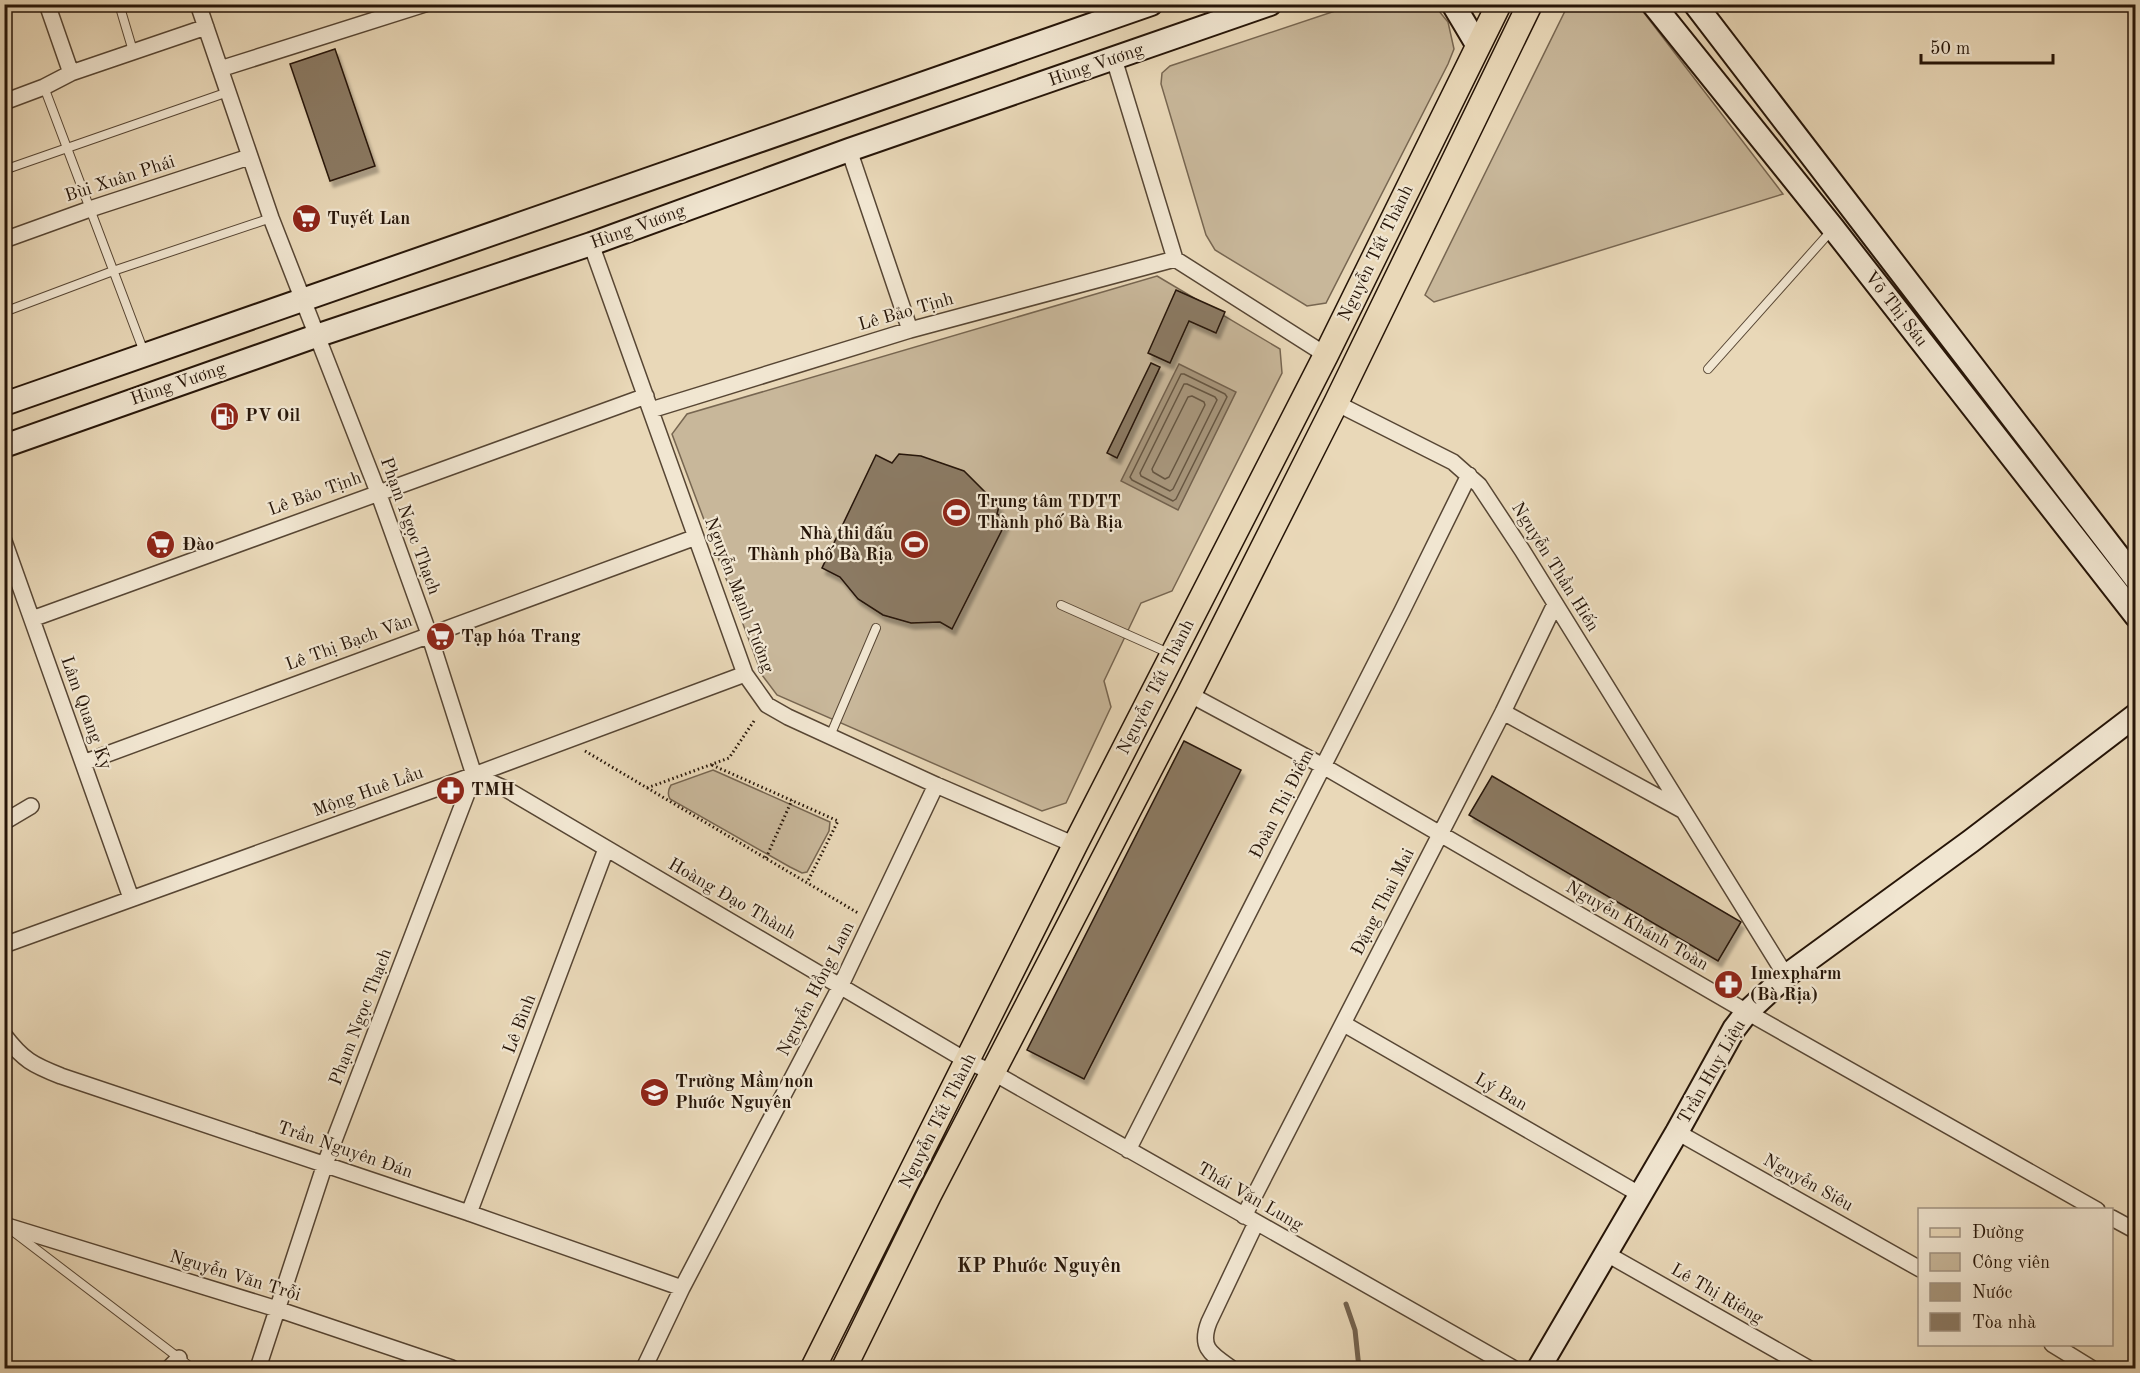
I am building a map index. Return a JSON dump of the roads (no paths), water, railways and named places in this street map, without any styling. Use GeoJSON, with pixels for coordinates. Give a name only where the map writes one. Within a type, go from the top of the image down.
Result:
{"type":"FeatureCollection","features":[{"type":"Feature","properties":{"kind":"main road"},"geometry":{"type":"LineString","coordinates":[[4,404],[303,302],[1151,4]]}},
{"type":"Feature","properties":{"kind":"main road","name":"Hùng Vương"},"geometry":{"type":"LineString","coordinates":[[4,446],[316,336],[591,244],[849,150],[1270,4]]}},
{"type":"Feature","properties":{"kind":"main road"},"geometry":{"type":"LineString","coordinates":[[1453,4],[1478,46]]}},
{"type":"Feature","properties":{"kind":"main road","name":"Nguyễn Tất Thành"},"geometry":{"type":"LineString","coordinates":[[813,1368],[1075,845],[1326,354],[1499,4]]}},
{"type":"Feature","properties":{"kind":"main road","name":"Nguyễn Tất Thành"},"geometry":{"type":"LineString","coordinates":[[844,1368],[930,1195],[1189,694],[1335,403],[1530,4]]}},
{"type":"Feature","properties":{"kind":"main road","name":"Võ Thị Sáu"},"geometry":{"type":"LineString","coordinates":[[1653,4],[1833,228],[2136,616]]}},
{"type":"Feature","properties":{"kind":"main road","name":"Võ Thị Sáu"},"geometry":{"type":"LineString","coordinates":[[1695,4],[2136,579]]}},
{"type":"Feature","properties":{"kind":"main road","name":"Trần Huy Liệu"},"geometry":{"type":"LineString","coordinates":[[1539,1368],[1677,1132],[1734,1029],[1747,1012],[1786,976],[1971,841],[2136,716]]}},
{"type":"Feature","properties":{"kind":"street"},"geometry":{"type":"LineString","coordinates":[[47,4],[71,73]]}},
{"type":"Feature","properties":{"kind":"street","name":"Phạm Ngọc Thạch"},"geometry":{"type":"LineString","coordinates":[[198,4],[249,158],[378,492],[429,634],[474,775],[325,1164],[258,1368]]}},
{"type":"Feature","properties":{"kind":"street"},"geometry":{"type":"LineString","coordinates":[[220,69],[424,4]]}},
{"type":"Feature","properties":{"kind":"street"},"geometry":{"type":"LineString","coordinates":[[4,102],[44,87],[71,73],[206,27]]}},
{"type":"Feature","properties":{"kind":"street"},"geometry":{"type":"LineString","coordinates":[[1114,59],[1175,259],[1326,354]]}},
{"type":"Feature","properties":{"kind":"street"},"geometry":{"type":"LineString","coordinates":[[849,150],[910,330]]}},
{"type":"Feature","properties":{"kind":"street","name":"Bùi Xuân Phái"},"geometry":{"type":"LineString","coordinates":[[4,240],[90,209],[249,158]]}},
{"type":"Feature","properties":{"kind":"street","name":"Nguyễn Mạnh Tường"},"geometry":{"type":"LineString","coordinates":[[591,244],[745,674],[767,705],[936,785],[1075,845]]}},
{"type":"Feature","properties":{"kind":"street","name":"Lê Bảo Tịnh"},"geometry":{"type":"LineString","coordinates":[[32,619],[378,492],[648,403],[1175,259]]}},
{"type":"Feature","properties":{"kind":"street","name":"Nguyễn Thần Hiến"},"geometry":{"type":"LineString","coordinates":[[1335,403],[1453,462],[1468,475],[1492,503],[1786,976]]}},
{"type":"Feature","properties":{"kind":"street","name":"Đoàn Thị Điểm"},"geometry":{"type":"LineString","coordinates":[[1128,1150],[1468,475]]}},
{"type":"Feature","properties":{"kind":"street","name":"Lê Thị Bạch Vân"},"geometry":{"type":"LineString","coordinates":[[83,763],[696,537]]}},
{"type":"Feature","properties":{"kind":"street","name":"Lâm Quang Ky"},"geometry":{"type":"LineString","coordinates":[[4,541],[131,898]]}},
{"type":"Feature","properties":{"kind":"street","name":"Đặng Thai Mai"},"geometry":{"type":"LineString","coordinates":[[1231,1368],[1208,1350],[1205,1337],[1250,1219],[1344,1024],[1503,712],[1555,604]]}},
{"type":"Feature","properties":{"kind":"street","name":"Mộng Huê Lầu"},"geometry":{"type":"LineString","coordinates":[[4,945],[745,674]]}},
{"type":"Feature","properties":{"kind":"street","name":"Nguyễn Khánh Toàn"},"geometry":{"type":"LineString","coordinates":[[1189,694],[1323,766],[1747,1012],[2095,1208]]}},
{"type":"Feature","properties":{"kind":"street","name":"Nguyễn Thần Hiến"},"geometry":{"type":"LineString","coordinates":[[1503,712],[1684,811]]}},
{"type":"Feature","properties":{"kind":"street","name":"Hoàng Đạo Thành"},"geometry":{"type":"LineString","coordinates":[[474,775],[506,789],[968,1061]]}},
{"type":"Feature","properties":{"kind":"street","name":"Nguyễn Hồng Lam"},"geometry":{"type":"LineString","coordinates":[[644,1368],[682,1288],[841,985],[936,785]]}},
{"type":"Feature","properties":{"kind":"street"},"geometry":{"type":"LineString","coordinates":[[4,822],[31,806]]}},
{"type":"Feature","properties":{"kind":"street","name":"Lê Bình"},"geometry":{"type":"LineString","coordinates":[[469,1213],[606,849]]}},
{"type":"Feature","properties":{"kind":"street","name":"Lý Ban"},"geometry":{"type":"LineString","coordinates":[[1344,1024],[1639,1194]]}},
{"type":"Feature","properties":{"kind":"street","name":"Trần Nguyên Đán"},"geometry":{"type":"LineString","coordinates":[[4,1035],[16,1051],[32,1064],[61,1076],[469,1213],[682,1288]]}},
{"type":"Feature","properties":{"kind":"street","name":"Thái Văn Lung"},"geometry":{"type":"LineString","coordinates":[[968,1061],[994,1073],[1513,1368]]}},
{"type":"Feature","properties":{"kind":"street","name":"Nguyễn Siêu"},"geometry":{"type":"LineString","coordinates":[[1677,1132],[1918,1268]]}},
{"type":"Feature","properties":{"kind":"street"},"geometry":{"type":"LineString","coordinates":[[2113,1219],[2136,1232]]}},
{"type":"Feature","properties":{"kind":"street","name":"Nguyễn Văn Trỗi"},"geometry":{"type":"LineString","coordinates":[[6,1226],[277,1309],[452,1368]]}},
{"type":"Feature","properties":{"kind":"street","name":"Lê Thị Riêng"},"geometry":{"type":"LineString","coordinates":[[1606,1254],[1808,1368]]}},
{"type":"Feature","properties":{"kind":"street"},"geometry":{"type":"LineString","coordinates":[[2055,1346],[2091,1368]]}},
{"type":"Feature","properties":{"kind":"lane"},"geometry":{"type":"LineString","coordinates":[[119,4],[134,51]]}},
{"type":"Feature","properties":{"kind":"lane"},"geometry":{"type":"LineString","coordinates":[[44,87],[145,354]]}},
{"type":"Feature","properties":{"kind":"lane"},"geometry":{"type":"LineString","coordinates":[[4,170],[228,92]]}},
{"type":"Feature","properties":{"kind":"lane"},"geometry":{"type":"LineString","coordinates":[[4,312],[113,271],[271,218]]}},
{"type":"Feature","properties":{"kind":"lane"},"geometry":{"type":"LineString","coordinates":[[1708,369],[1833,228]]}},
{"type":"Feature","properties":{"kind":"lane"},"geometry":{"type":"LineString","coordinates":[[1061,605],[1173,654]]}},
{"type":"Feature","properties":{"kind":"lane"},"geometry":{"type":"LineString","coordinates":[[830,736],[876,628]]}},
{"type":"Feature","properties":{"kind":"lane"},"geometry":{"type":"LineString","coordinates":[[6,1226],[174,1363],[192,1368]]}},
{"type":"Feature","properties":{"kind":"water"},"geometry":{"type":"Polygon","coordinates":[[[1179,364],[1236,392],[1178,510],[1121,481],[1179,364]]]}},
{"type":"Feature","properties":{"kind":"waterway"},"geometry":{"type":"LineString","coordinates":[[1346,1304],[1355,1330],[1359,1368]]}},
{"type":"Feature","properties":{"kind":"place","name":"Tuyết Lan"},"geometry":{"type":"Point","coordinates":[306,219]}},
{"type":"Feature","properties":{"kind":"place","name":"PV Oil"},"geometry":{"type":"Point","coordinates":[224,416]}},
{"type":"Feature","properties":{"kind":"place","name":"Trung tâm TDTT Thành phố Bà Rịa"},"geometry":{"type":"Point","coordinates":[956,512]}},
{"type":"Feature","properties":{"kind":"place","name":"Nhà thi đấu Thành phố Bà Rịa"},"geometry":{"type":"Point","coordinates":[914,544]}},
{"type":"Feature","properties":{"kind":"place","name":"Đào"},"geometry":{"type":"Point","coordinates":[161,545]}},
{"type":"Feature","properties":{"kind":"place","name":"Tạp hóa Trang"},"geometry":{"type":"Point","coordinates":[440,637]}},
{"type":"Feature","properties":{"kind":"place","name":"TMH"},"geometry":{"type":"Point","coordinates":[450,790]}},
{"type":"Feature","properties":{"kind":"place","name":"Imexpharm (Bà Rịa)"},"geometry":{"type":"Point","coordinates":[1729,984]}},
{"type":"Feature","properties":{"kind":"place","name":"Trường Mầm non Phước Nguyên"},"geometry":{"type":"Point","coordinates":[654,1092]}},
{"type":"Feature","properties":{"kind":"district","name":"KP Phước Nguyên"},"geometry":{"type":"Point","coordinates":[1039,1267]}}]}
